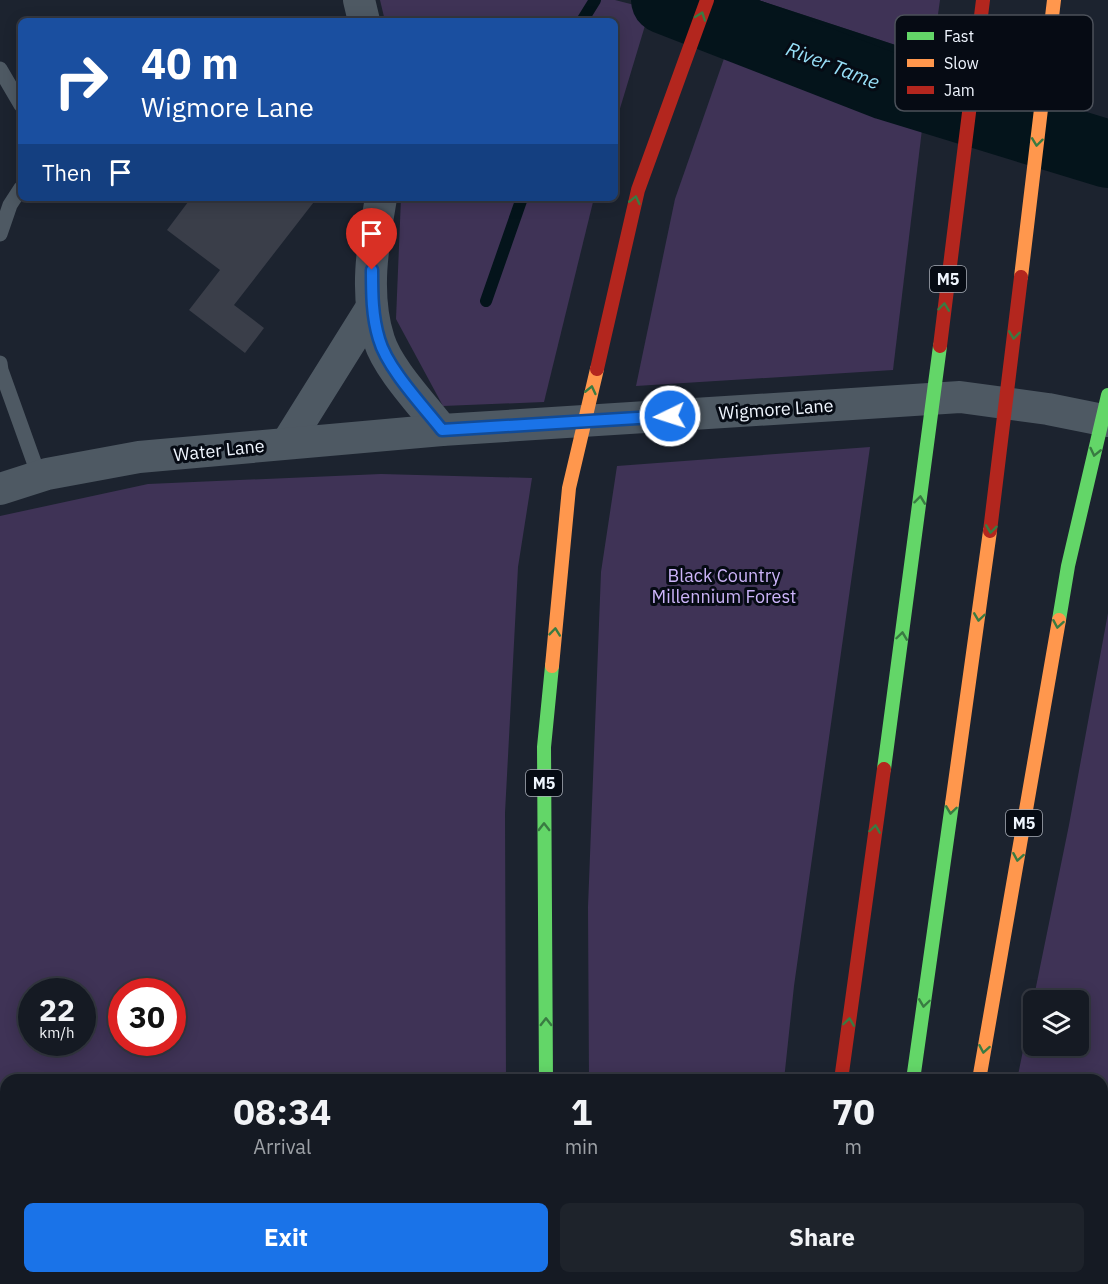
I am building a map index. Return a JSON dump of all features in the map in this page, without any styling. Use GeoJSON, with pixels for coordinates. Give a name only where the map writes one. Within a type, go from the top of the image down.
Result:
{"type":"FeatureCollection","features":[{"type":"Feature","properties":{"kind":"highway","name":"M5"},"geometry":{"type":"LineString","coordinates":[[546,1074],[544,747],[569,488],[638,190],[707,0]]}},
{"type":"Feature","properties":{"kind":"highway","name":"M5"},"geometry":{"type":"LineString","coordinates":[[981,15],[983,0]]}},
{"type":"Feature","properties":{"kind":"highway"},"geometry":{"type":"LineString","coordinates":[[1052,15],[1054,0]]}},
{"type":"Feature","properties":{"kind":"highway","name":"M5"},"geometry":{"type":"LineString","coordinates":[[842,1074],[913,558],[969,111]]}},
{"type":"Feature","properties":{"kind":"highway"},"geometry":{"type":"LineString","coordinates":[[914,1074],[987,559],[1041,111]]}},
{"type":"Feature","properties":{"kind":"highway","name":"M5"},"geometry":{"type":"LineString","coordinates":[[980,1074],[1068,566],[1108,395]]}},
{"type":"Feature","properties":{"kind":"street"},"geometry":{"type":"LineString","coordinates":[[360,0],[363,18]]}},
{"type":"Feature","properties":{"kind":"street"},"geometry":{"type":"LineString","coordinates":[[380,201],[371,252],[372,307],[379,341],[393,366],[442,430]]}},
{"type":"Feature","properties":{"kind":"street"},"geometry":{"type":"LineString","coordinates":[[287,443],[372,307]]}},
{"type":"Feature","properties":{"kind":"street","name":"Wigmore Lane"},"geometry":{"type":"LineString","coordinates":[[442,430],[960,397],[1108,421]]}},
{"type":"Feature","properties":{"kind":"street","name":"Water Lane"},"geometry":{"type":"LineString","coordinates":[[0,489],[39,476],[139,458],[442,430]]}},
{"type":"Feature","properties":{"kind":"lane"},"geometry":{"type":"LineString","coordinates":[[0,69],[18,100]]}},
{"type":"Feature","properties":{"kind":"lane"},"geometry":{"type":"LineString","coordinates":[[0,234],[10,205],[18,193]]}},
{"type":"Feature","properties":{"kind":"lane"},"geometry":{"type":"LineString","coordinates":[[0,363],[39,476]]}},
{"type":"Feature","properties":{"kind":"green space"},"geometry":{"type":"Polygon","coordinates":[[[380,0],[615,0],[650,9],[618,115],[618,18],[384,18],[380,0]]]}},
{"type":"Feature","properties":{"kind":"green space"},"geometry":{"type":"Polygon","coordinates":[[[758,0],[940,0],[938,15],[895,15],[895,45],[758,0]]]}},
{"type":"Feature","properties":{"kind":"green space"},"geometry":{"type":"Polygon","coordinates":[[[727,50],[923,121],[893,370],[636,386],[675,199],[727,50]]]}},
{"type":"Feature","properties":{"kind":"green space"},"geometry":{"type":"Polygon","coordinates":[[[401,201],[593,201],[544,402],[443,406],[396,319],[401,201]]]}},
{"type":"Feature","properties":{"kind":"green space","name":"Black Country Millennium Forest"},"geometry":{"type":"Polygon","coordinates":[[[870,447],[794,986],[785,1074],[589,1074],[588,907],[601,572],[617,466],[870,447]]]}},
{"type":"Feature","properties":{"kind":"green space"},"geometry":{"type":"Polygon","coordinates":[[[381,474],[532,478],[518,567],[505,813],[506,1074],[0,1074],[0,516],[148,484],[381,474]]]}},
{"type":"Feature","properties":{"kind":"green space"},"geometry":{"type":"Polygon","coordinates":[[[1108,613],[1108,1074],[1018,1074],[1023,1051],[1023,1056],[1089,1056],[1089,990],[1035,990],[1069,825],[1108,613]]]}},
{"type":"Feature","properties":{"kind":"water"},"geometry":{"type":"Polygon","coordinates":[[[740,0],[758,0],[895,45],[895,111],[727,50],[740,0]]]}},
{"type":"Feature","properties":{"kind":"water"},"geometry":{"type":"Polygon","coordinates":[[[895,111],[924,111],[923,121],[895,111]]]}},
{"type":"Feature","properties":{"kind":"building"},"geometry":{"type":"Polygon","coordinates":[[[189,201],[315,201],[234,305],[264,328],[245,353],[189,310],[220,270],[167,230],[189,201]]]}},
{"type":"Feature","properties":{"kind":"waterway"},"geometry":{"type":"LineString","coordinates":[[584,18],[595,0]]}},
{"type":"Feature","properties":{"kind":"waterway","name":"River Tame"},"geometry":{"type":"LineString","coordinates":[[665,0],[895,89]]}},
{"type":"Feature","properties":{"kind":"waterway","name":"River Tame"},"geometry":{"type":"LineString","coordinates":[[968,111],[1108,154]]}},
{"type":"Feature","properties":{"kind":"waterway"},"geometry":{"type":"LineString","coordinates":[[486,301],[521,201]]}},
{"type":"Feature","properties":{"kind":"traffic: fast"},"geometry":{"type":"LineString","coordinates":[[884,769],[940,346]]}},
{"type":"Feature","properties":{"kind":"traffic: fast"},"geometry":{"type":"LineString","coordinates":[[1059,620],[1068,566],[1108,395]]}},
{"type":"Feature","properties":{"kind":"traffic: fast"},"geometry":{"type":"LineString","coordinates":[[546,1074],[544,747],[552,666]]}},
{"type":"Feature","properties":{"kind":"traffic: fast"},"geometry":{"type":"LineString","coordinates":[[914,1074],[952,804]]}},
{"type":"Feature","properties":{"kind":"traffic: slow"},"geometry":{"type":"LineString","coordinates":[[1052,15],[1054,0]]}},
{"type":"Feature","properties":{"kind":"traffic: slow"},"geometry":{"type":"LineString","coordinates":[[1021,277],[1041,111]]}},
{"type":"Feature","properties":{"kind":"traffic: slow"},"geometry":{"type":"LineString","coordinates":[[552,666],[569,488],[597,369]]}},
{"type":"Feature","properties":{"kind":"traffic: slow"},"geometry":{"type":"LineString","coordinates":[[952,804],[990,531]]}},
{"type":"Feature","properties":{"kind":"traffic: slow"},"geometry":{"type":"LineString","coordinates":[[980,1074],[1059,620]]}},
{"type":"Feature","properties":{"kind":"traffic: jam"},"geometry":{"type":"LineString","coordinates":[[597,369],[638,190],[707,0]]}},
{"type":"Feature","properties":{"kind":"traffic: jam"},"geometry":{"type":"LineString","coordinates":[[981,15],[983,0]]}},
{"type":"Feature","properties":{"kind":"traffic: jam"},"geometry":{"type":"LineString","coordinates":[[940,346],[969,111]]}},
{"type":"Feature","properties":{"kind":"traffic: jam"},"geometry":{"type":"LineString","coordinates":[[990,531],[1021,277]]}},
{"type":"Feature","properties":{"kind":"traffic: jam"},"geometry":{"type":"LineString","coordinates":[[842,1074],[884,769]]}},
{"type":"Feature","properties":{"kind":"route"},"geometry":{"type":"LineString","coordinates":[[372,270],[372,307],[379,341],[393,366],[442,430],[670,416]]}}]}
